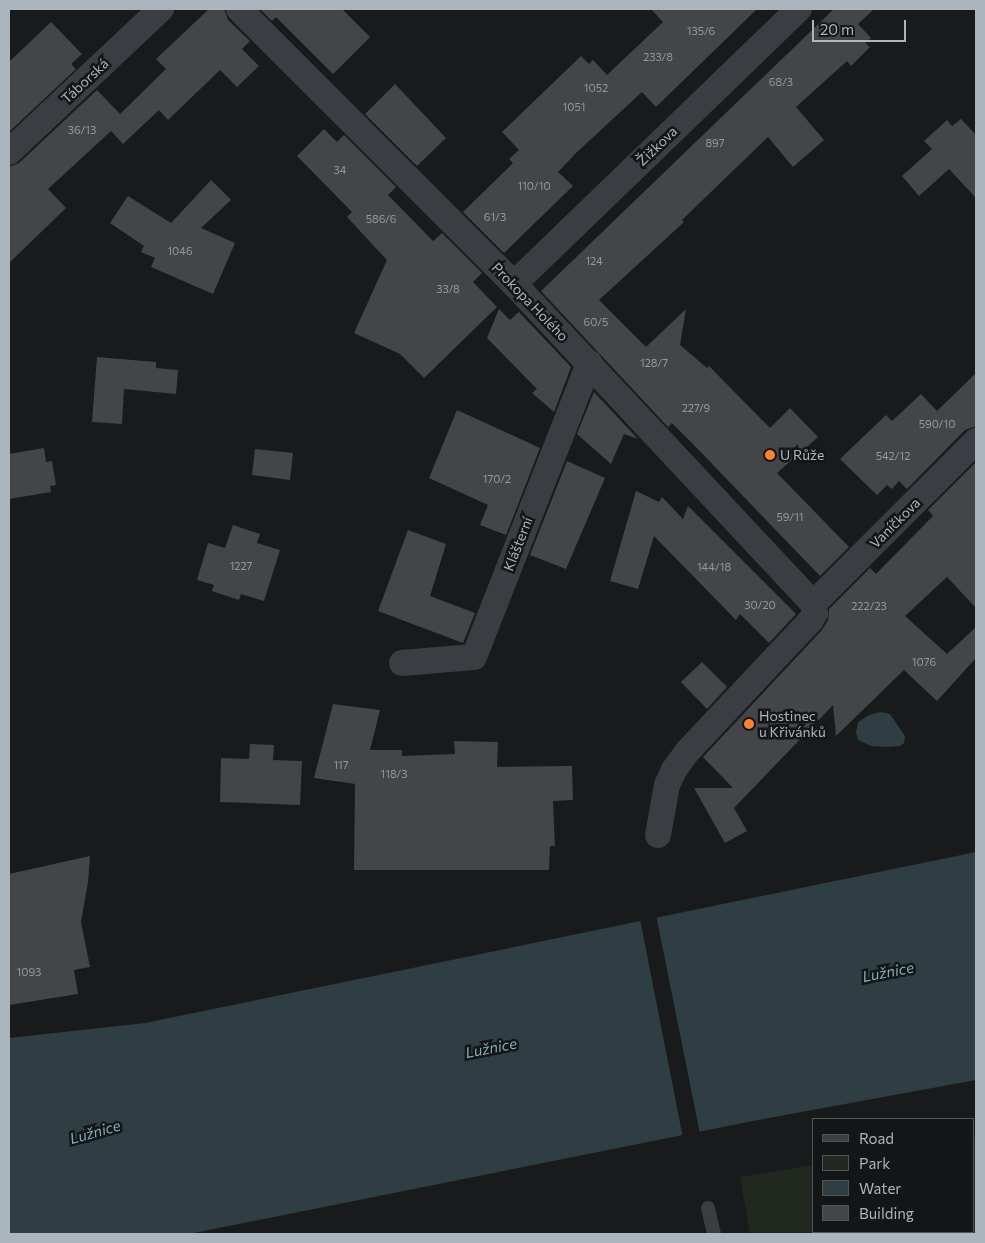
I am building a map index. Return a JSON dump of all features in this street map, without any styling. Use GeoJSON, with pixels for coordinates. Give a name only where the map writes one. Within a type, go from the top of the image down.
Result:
{"type":"FeatureCollection","features":[{"type":"Feature","properties":{"kind":"street","name":"Táborská"},"geometry":{"type":"LineString","coordinates":[[9,152],[161,9]]}},
{"type":"Feature","properties":{"kind":"street","name":"Prokopa Holého"},"geometry":{"type":"LineString","coordinates":[[239,9],[514,284],[813,604]]}},
{"type":"Feature","properties":{"kind":"street","name":"Žižkova"},"geometry":{"type":"LineString","coordinates":[[514,284],[800,9]]}},
{"type":"Feature","properties":{"kind":"street","name":"Klášterní"},"geometry":{"type":"LineString","coordinates":[[402,663],[474,657],[589,363]]}},
{"type":"Feature","properties":{"kind":"street","name":"Vaníčkova"},"geometry":{"type":"LineString","coordinates":[[813,604],[976,441]]}},
{"type":"Feature","properties":{"kind":"street"},"geometry":{"type":"LineString","coordinates":[[658,835],[667,786],[674,770],[686,752],[812,620],[815,613],[813,604]]}},
{"type":"Feature","properties":{"kind":"lane"},"geometry":{"type":"LineString","coordinates":[[708,1208],[714,1234]]}},
{"type":"Feature","properties":{"kind":"green space"},"geometry":{"type":"Polygon","coordinates":[[[976,1138],[976,1234],[750,1234],[740,1177],[812,1165],[812,1233],[975,1233],[976,1138]]]}},
{"type":"Feature","properties":{"kind":"water"},"geometry":{"type":"Polygon","coordinates":[[[880,712],[890,714],[905,736],[904,743],[900,746],[871,746],[858,740],[856,733],[858,722],[869,715],[880,712]]]}},
{"type":"Feature","properties":{"kind":"water","name":"Lužnice"},"geometry":{"type":"Polygon","coordinates":[[[976,852],[976,1080],[753,1121],[189,1234],[9,1234],[9,1038],[145,1023],[976,852]]]}},
{"type":"Feature","properties":{"kind":"pier"},"geometry":{"type":"Polygon","coordinates":[[[656,915],[700,1134],[683,1138],[640,919],[656,915]]]}},
{"type":"Feature","properties":{"kind":"building"},"geometry":{"type":"Polygon","coordinates":[[[209,9],[224,9],[228,20],[250,41],[242,49],[259,66],[237,87],[220,70],[168,120],[159,110],[123,144],[111,131],[48,189],[66,208],[9,263],[9,167],[19,163],[97,90],[120,114],[166,69],[156,59],[209,9]]]}},
{"type":"Feature","properties":{"kind":"building"},"geometry":{"type":"Polygon","coordinates":[[[260,9],[342,9],[370,37],[333,74],[276,17],[272,21],[260,9]]]}},
{"type":"Feature","properties":{"kind":"building"},"geometry":{"type":"Polygon","coordinates":[[[651,9],[757,9],[656,107],[642,92],[577,152],[558,172],[573,186],[504,253],[463,212],[513,163],[509,159],[519,150],[502,132],[581,56],[589,64],[593,60],[607,75],[663,22],[651,9]]]}},
{"type":"Feature","properties":{"kind":"building"},"geometry":{"type":"Polygon","coordinates":[[[834,9],[874,9],[858,24],[871,38],[865,43],[870,47],[851,66],[847,61],[796,107],[824,140],[793,167],[768,137],[682,220],[684,222],[599,300],[646,347],[686,309],[680,345],[707,368],[709,366],[770,428],[790,408],[818,437],[777,473],[849,547],[820,576],[672,423],[668,427],[541,291],[834,9]]]}},
{"type":"Feature","properties":{"kind":"building"},"geometry":{"type":"Polygon","coordinates":[[[51,22],[82,54],[71,64],[76,69],[9,132],[9,62],[51,22]]]}},
{"type":"Feature","properties":{"kind":"building"},"geometry":{"type":"Polygon","coordinates":[[[395,84],[446,138],[417,166],[365,114],[395,84]]]}},
{"type":"Feature","properties":{"kind":"building"},"geometry":{"type":"Polygon","coordinates":[[[961,119],[976,135],[976,198],[949,169],[919,196],[902,176],[932,149],[924,141],[947,120],[952,126],[961,119]]]}},
{"type":"Feature","properties":{"kind":"building"},"geometry":{"type":"Polygon","coordinates":[[[324,129],[337,142],[344,135],[396,187],[388,195],[433,241],[442,233],[482,273],[473,282],[497,307],[424,378],[400,354],[354,333],[387,260],[347,217],[352,212],[297,156],[324,129]]]}},
{"type":"Feature","properties":{"kind":"building"},"geometry":{"type":"Polygon","coordinates":[[[211,180],[231,200],[201,228],[235,243],[213,294],[151,267],[155,258],[141,252],[144,246],[110,223],[128,196],[171,223],[211,180]]]}},
{"type":"Feature","properties":{"kind":"building"},"geometry":{"type":"Polygon","coordinates":[[[499,309],[510,320],[519,312],[571,367],[554,412],[532,393],[537,389],[487,338],[499,309]]]}},
{"type":"Feature","properties":{"kind":"building"},"geometry":{"type":"Polygon","coordinates":[[[97,357],[156,362],[156,368],[178,370],[176,394],[124,389],[122,424],[92,422],[97,357]]]}},
{"type":"Feature","properties":{"kind":"building"},"geometry":{"type":"Polygon","coordinates":[[[976,373],[976,426],[965,430],[907,489],[899,481],[892,489],[887,485],[877,495],[840,459],[886,415],[892,421],[921,394],[937,411],[976,373]]]}},
{"type":"Feature","properties":{"kind":"building"},"geometry":{"type":"Polygon","coordinates":[[[594,392],[638,439],[624,434],[611,464],[577,434],[594,392]]]}},
{"type":"Feature","properties":{"kind":"building"},"geometry":{"type":"Polygon","coordinates":[[[457,410],[540,448],[506,535],[480,525],[488,505],[429,478],[457,410]]]}},
{"type":"Feature","properties":{"kind":"building"},"geometry":{"type":"Polygon","coordinates":[[[44,448],[46,462],[52,461],[56,485],[50,486],[51,492],[9,499],[9,454],[44,448]]]}},
{"type":"Feature","properties":{"kind":"building"},"geometry":{"type":"Polygon","coordinates":[[[255,449],[293,453],[290,480],[252,475],[255,449]]]}},
{"type":"Feature","properties":{"kind":"building"},"geometry":{"type":"Polygon","coordinates":[[[567,461],[605,478],[566,569],[530,555],[567,461]]]}},
{"type":"Feature","properties":{"kind":"building"},"geometry":{"type":"Polygon","coordinates":[[[976,462],[976,608],[947,577],[905,616],[947,654],[976,627],[976,658],[937,701],[904,670],[836,736],[833,705],[734,808],[747,831],[725,843],[694,788],[733,788],[703,757],[822,630],[828,620],[829,609],[870,568],[876,574],[933,516],[928,510],[976,462]]]}},
{"type":"Feature","properties":{"kind":"building"},"geometry":{"type":"Polygon","coordinates":[[[636,491],[659,502],[662,497],[683,519],[688,506],[796,614],[769,643],[740,614],[736,620],[654,536],[638,589],[610,581],[636,491]]]}},
{"type":"Feature","properties":{"kind":"building"},"geometry":{"type":"Polygon","coordinates":[[[233,525],[260,534],[257,543],[280,550],[264,601],[241,594],[239,600],[212,591],[214,585],[197,580],[208,543],[225,548],[233,525]]]}},
{"type":"Feature","properties":{"kind":"building"},"geometry":{"type":"Polygon","coordinates":[[[408,530],[446,544],[430,596],[475,613],[463,643],[378,611],[408,530]]]}},
{"type":"Feature","properties":{"kind":"building"},"geometry":{"type":"Polygon","coordinates":[[[702,662],[727,687],[707,709],[681,682],[702,662]]]}},
{"type":"Feature","properties":{"kind":"building"},"geometry":{"type":"Polygon","coordinates":[[[333,704],[380,710],[370,750],[402,750],[402,756],[455,754],[454,741],[498,742],[497,767],[572,766],[573,800],[553,801],[555,846],[550,846],[549,870],[354,870],[355,784],[314,778],[333,704]]]}},
{"type":"Feature","properties":{"kind":"building"},"geometry":{"type":"Polygon","coordinates":[[[250,744],[274,745],[273,760],[302,761],[300,805],[220,802],[221,758],[249,759],[250,744]]]}},
{"type":"Feature","properties":{"kind":"building"},"geometry":{"type":"Polygon","coordinates":[[[90,856],[88,882],[81,922],[90,967],[74,970],[78,994],[9,1005],[9,874],[90,856]]]}},
{"type":"Feature","properties":{"kind":"place","name":"U Růže"},"geometry":{"type":"Point","coordinates":[770,455]}},
{"type":"Feature","properties":{"kind":"place","name":"Hostinec u Křivánků"},"geometry":{"type":"Point","coordinates":[749,724]}}]}
